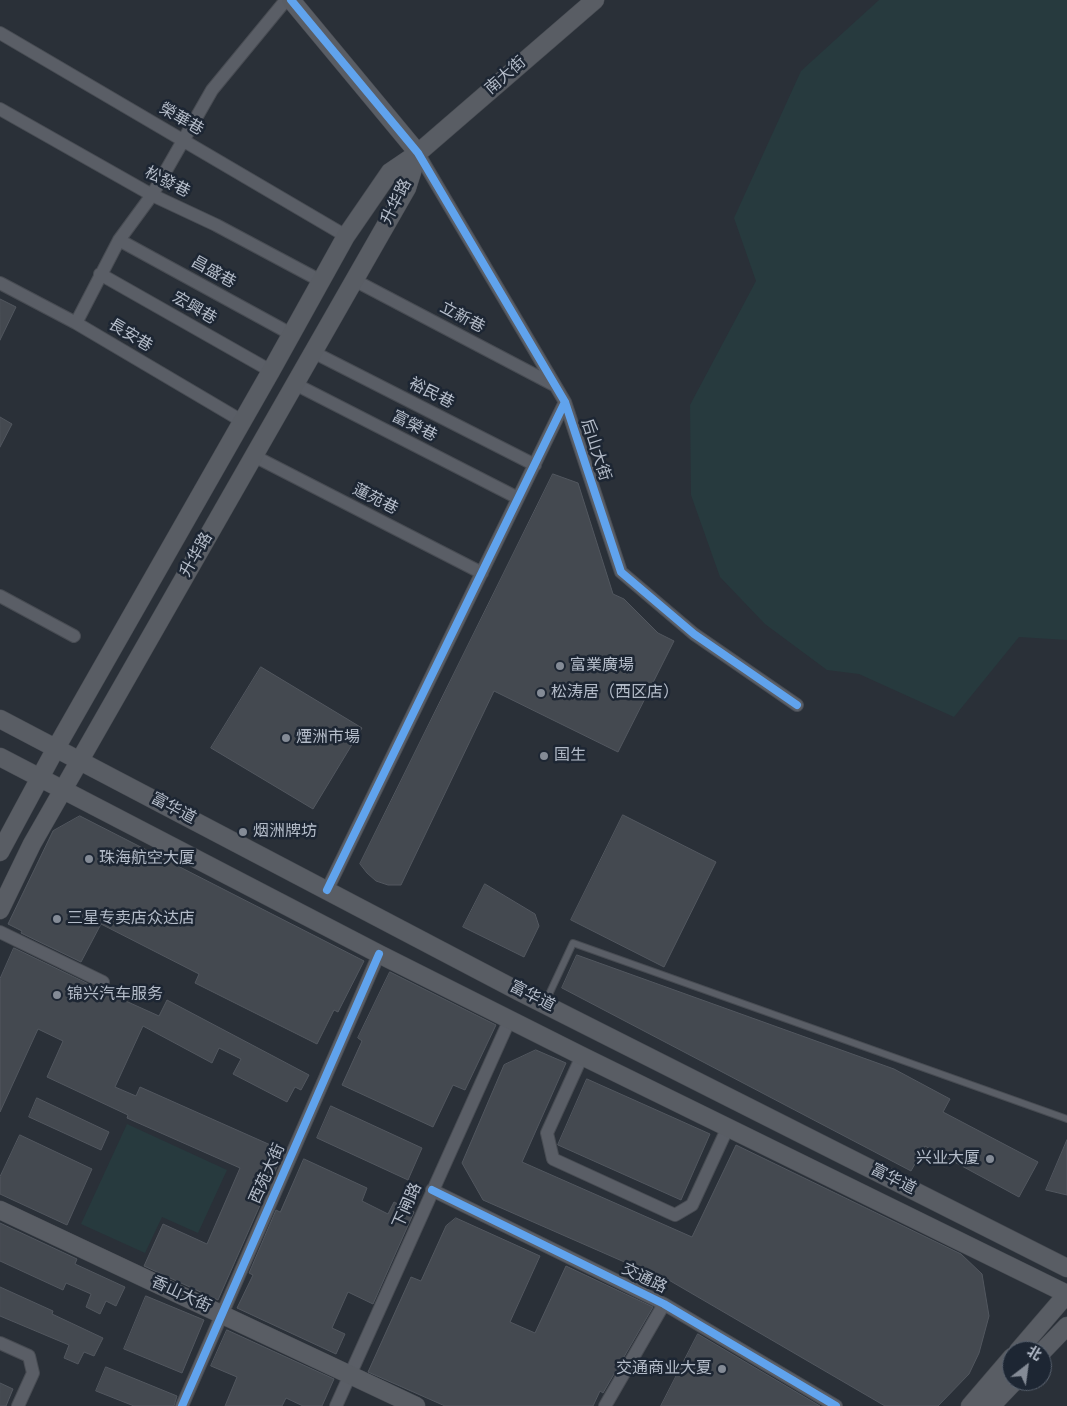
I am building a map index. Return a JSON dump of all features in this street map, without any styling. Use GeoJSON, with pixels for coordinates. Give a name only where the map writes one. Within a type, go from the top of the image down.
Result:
{"type":"FeatureCollection","features":[{"type":"Feature","properties":{"kind":"main road"},"geometry":{"type":"LineString","coordinates":[[291,0],[418,153]]}},
{"type":"Feature","properties":{"kind":"main road","name":"南大街"},"geometry":{"type":"LineString","coordinates":[[418,153],[595,0]]}},
{"type":"Feature","properties":{"kind":"main road","name":"升华路"},"geometry":{"type":"LineString","coordinates":[[0,852],[39,777],[271,372],[346,236],[390,172],[418,153]]}},
{"type":"Feature","properties":{"kind":"main road","name":"升华路"},"geometry":{"type":"LineString","coordinates":[[0,910],[32,844],[63,789],[407,188],[418,153]]}},
{"type":"Feature","properties":{"kind":"main road","name":"富华道"},"geometry":{"type":"LineString","coordinates":[[0,719],[544,1004],[1067,1268]]}},
{"type":"Feature","properties":{"kind":"main road","name":"富华道"},"geometry":{"type":"LineString","coordinates":[[0,757],[380,954],[582,1056],[1067,1294]]}},
{"type":"Feature","properties":{"kind":"main road"},"geometry":{"type":"LineString","coordinates":[[0,768],[39,777]]}},
{"type":"Feature","properties":{"kind":"main road","name":"香山大街"},"geometry":{"type":"LineString","coordinates":[[0,1210],[416,1406]]}},
{"type":"Feature","properties":{"kind":"main road"},"geometry":{"type":"LineString","coordinates":[[1027,1341],[1067,1294]]}},
{"type":"Feature","properties":{"kind":"main road"},"geometry":{"type":"LineString","coordinates":[[1052,1342],[1067,1326]]}},
{"type":"Feature","properties":{"kind":"main road"},"geometry":{"type":"LineString","coordinates":[[970,1406],[1002,1369]]}},
{"type":"Feature","properties":{"kind":"main road"},"geometry":{"type":"LineString","coordinates":[[991,1406],[1005,1391]]}},
{"type":"Feature","properties":{"kind":"street"},"geometry":{"type":"LineString","coordinates":[[76,323],[119,240],[152,195],[212,90],[286,0]]}},
{"type":"Feature","properties":{"kind":"street","name":"榮華巷"},"geometry":{"type":"LineString","coordinates":[[0,33],[346,236]]}},
{"type":"Feature","properties":{"kind":"street","name":"松發巷"},"geometry":{"type":"LineString","coordinates":[[0,109],[152,195],[216,226],[321,282]]}},
{"type":"Feature","properties":{"kind":"street","name":"后山大街"},"geometry":{"type":"LineString","coordinates":[[418,153],[565,402],[621,572],[694,634],[797,705]]}},
{"type":"Feature","properties":{"kind":"street","name":"昌盛巷"},"geometry":{"type":"LineString","coordinates":[[119,240],[291,334]]}},
{"type":"Feature","properties":{"kind":"street","name":"宏興巷"},"geometry":{"type":"LineString","coordinates":[[100,274],[271,372]]}},
{"type":"Feature","properties":{"kind":"street","name":"立新巷"},"geometry":{"type":"LineString","coordinates":[[354,280],[555,385]]}},
{"type":"Feature","properties":{"kind":"street","name":"長安巷"},"geometry":{"type":"LineString","coordinates":[[0,283],[76,323],[242,421]]}},
{"type":"Feature","properties":{"kind":"street","name":"裕民巷"},"geometry":{"type":"LineString","coordinates":[[313,352],[535,465]]}},
{"type":"Feature","properties":{"kind":"street","name":"富榮巷"},"geometry":{"type":"LineString","coordinates":[[295,384],[518,498]]}},
{"type":"Feature","properties":{"kind":"street"},"geometry":{"type":"LineString","coordinates":[[327,890],[565,402]]}},
{"type":"Feature","properties":{"kind":"street","name":"蓮苑巷"},"geometry":{"type":"LineString","coordinates":[[254,456],[482,573]]}},
{"type":"Feature","properties":{"kind":"street"},"geometry":{"type":"LineString","coordinates":[[0,596],[74,636]]}},
{"type":"Feature","properties":{"kind":"street"},"geometry":{"type":"LineString","coordinates":[[0,932],[103,982]]}},
{"type":"Feature","properties":{"kind":"street","name":"西苑大街"},"geometry":{"type":"LineString","coordinates":[[182,1406],[380,954]]}},
{"type":"Feature","properties":{"kind":"street","name":"下闸路"},"geometry":{"type":"LineString","coordinates":[[336,1406],[510,1019]]}},
{"type":"Feature","properties":{"kind":"street"},"geometry":{"type":"LineString","coordinates":[[582,1056],[546,1133],[553,1159],[675,1215],[692,1205],[728,1127]]}},
{"type":"Feature","properties":{"kind":"street","name":"交通路"},"geometry":{"type":"LineString","coordinates":[[432,1190],[664,1304],[836,1406]]}},
{"type":"Feature","properties":{"kind":"street"},"geometry":{"type":"LineString","coordinates":[[605,1406],[664,1304]]}},
{"type":"Feature","properties":{"kind":"street"},"geometry":{"type":"LineString","coordinates":[[0,1343],[29,1356],[33,1372],[18,1406]]}},
{"type":"Feature","properties":{"kind":"lane"},"geometry":{"type":"LineString","coordinates":[[544,1004],[573,943],[1067,1119]]}},
{"type":"Feature","properties":{"kind":"green space"},"geometry":{"type":"Polygon","coordinates":[[[879,0],[1067,0],[1067,640],[1019,637],[954,717],[859,674],[827,670],[765,624],[720,577],[691,495],[690,405],[756,281],[734,218],[801,71],[879,0]]]}},
{"type":"Feature","properties":{"kind":"green space"},"geometry":{"type":"Polygon","coordinates":[[[127,1124],[227,1170],[198,1233],[162,1217],[145,1253],[81,1224],[127,1124]]]}},
{"type":"Feature","properties":{"kind":"building"},"geometry":{"type":"Polygon","coordinates":[[[0,299],[16,307],[0,340],[0,299]]]}},
{"type":"Feature","properties":{"kind":"building"},"geometry":{"type":"Polygon","coordinates":[[[0,417],[12,424],[0,447],[0,417]]]}},
{"type":"Feature","properties":{"kind":"building","name":"富業廣場"},"geometry":{"type":"Polygon","coordinates":[[[553,474],[578,483],[613,594],[624,599],[658,633],[674,641],[618,752],[494,691],[401,885],[388,885],[376,881],[360,864],[553,474]]]}},
{"type":"Feature","properties":{"kind":"building","name":"煙洲市場"},"geometry":{"type":"Polygon","coordinates":[[[261,667],[362,728],[313,809],[211,748],[261,667]]]}},
{"type":"Feature","properties":{"kind":"building"},"geometry":{"type":"Polygon","coordinates":[[[623,815],[716,862],[664,967],[571,920],[623,815]]]}},
{"type":"Feature","properties":{"kind":"building"},"geometry":{"type":"Polygon","coordinates":[[[80,816],[364,961],[338,1012],[334,1010],[317,1044],[195,983],[199,974],[101,924],[81,962],[21,933],[22,931],[8,924],[53,831],[80,816]]]}},
{"type":"Feature","properties":{"kind":"building"},"geometry":{"type":"Polygon","coordinates":[[[485,884],[535,914],[539,926],[524,957],[463,927],[485,884]]]}},
{"type":"Feature","properties":{"kind":"building"},"geometry":{"type":"Polygon","coordinates":[[[14,948],[159,1016],[167,1000],[309,1075],[301,1090],[295,1087],[287,1102],[233,1074],[241,1059],[219,1048],[212,1063],[143,1026],[115,1087],[136,1096],[140,1087],[284,1151],[218,1300],[144,1266],[163,1224],[207,1244],[240,1168],[127,1118],[128,1115],[47,1077],[63,1041],[38,1029],[0,1112],[0,979],[14,948]]]}},
{"type":"Feature","properties":{"kind":"building"},"geometry":{"type":"Polygon","coordinates":[[[577,955],[894,1069],[950,1099],[943,1112],[1038,1162],[1019,1197],[925,1146],[911,1171],[562,988],[577,955]]]}},
{"type":"Feature","properties":{"kind":"building"},"geometry":{"type":"Polygon","coordinates":[[[390,972],[496,1025],[465,1090],[453,1085],[433,1127],[342,1085],[362,1041],[358,1038],[390,972]]]}},
{"type":"Feature","properties":{"kind":"building"},"geometry":{"type":"Polygon","coordinates":[[[536,1050],[566,1063],[522,1162],[692,1237],[736,1145],[961,1254],[982,1274],[989,1316],[979,1353],[969,1374],[938,1406],[885,1406],[655,1272],[654,1275],[483,1200],[462,1163],[504,1065],[536,1050]]]}},
{"type":"Feature","properties":{"kind":"building"},"geometry":{"type":"Polygon","coordinates":[[[587,1079],[710,1134],[681,1200],[558,1145],[587,1079]]]}},
{"type":"Feature","properties":{"kind":"building"},"geometry":{"type":"Polygon","coordinates":[[[37,1098],[109,1132],[101,1150],[29,1117],[37,1098]]]}},
{"type":"Feature","properties":{"kind":"building"},"geometry":{"type":"Polygon","coordinates":[[[331,1106],[422,1148],[408,1180],[317,1138],[331,1106]]]}},
{"type":"Feature","properties":{"kind":"building"},"geometry":{"type":"Polygon","coordinates":[[[20,1135],[92,1169],[67,1225],[0,1194],[0,1177],[20,1135]]]}},
{"type":"Feature","properties":{"kind":"building"},"geometry":{"type":"Polygon","coordinates":[[[1067,1140],[1067,1195],[1046,1190],[1067,1140]]]}},
{"type":"Feature","properties":{"kind":"building"},"geometry":{"type":"Polygon","coordinates":[[[304,1159],[367,1188],[362,1201],[388,1214],[394,1202],[414,1212],[373,1304],[348,1292],[332,1328],[345,1334],[336,1354],[237,1308],[253,1275],[249,1273],[276,1210],[280,1212],[304,1159]]]}},
{"type":"Feature","properties":{"kind":"building"},"geometry":{"type":"Polygon","coordinates":[[[456,1218],[540,1256],[510,1322],[535,1333],[566,1266],[653,1307],[603,1393],[600,1391],[593,1406],[445,1406],[368,1372],[411,1277],[421,1281],[446,1226],[456,1218]]]}},
{"type":"Feature","properties":{"kind":"building"},"geometry":{"type":"Polygon","coordinates":[[[0,1223],[77,1259],[75,1264],[125,1287],[116,1306],[106,1301],[100,1314],[86,1307],[91,1294],[66,1283],[63,1290],[0,1261],[0,1223]]]}},
{"type":"Feature","properties":{"kind":"building"},"geometry":{"type":"Polygon","coordinates":[[[0,1287],[53,1311],[52,1314],[103,1338],[94,1356],[84,1352],[78,1364],[64,1358],[69,1345],[0,1316],[0,1287]]]}},
{"type":"Feature","properties":{"kind":"building"},"geometry":{"type":"Polygon","coordinates":[[[146,1296],[204,1320],[182,1373],[124,1349],[146,1296]]]}},
{"type":"Feature","properties":{"kind":"building"},"geometry":{"type":"Polygon","coordinates":[[[227,1330],[334,1379],[322,1406],[303,1406],[286,1398],[282,1406],[225,1406],[237,1377],[211,1366],[227,1330]]]}},
{"type":"Feature","properties":{"kind":"building","name":"交通商业大夏"},"geometry":{"type":"Polygon","coordinates":[[[698,1334],[820,1406],[661,1406],[698,1334]]]}},
{"type":"Feature","properties":{"kind":"building"},"geometry":{"type":"Polygon","coordinates":[[[106,1367],[177,1396],[174,1406],[134,1406],[96,1391],[106,1367]]]}},
{"type":"Feature","properties":{"kind":"building"},"geometry":{"type":"Polygon","coordinates":[[[0,1383],[13,1389],[6,1406],[0,1406],[0,1383]]]}},
{"type":"Feature","properties":{"kind":"cycle path"},"geometry":{"type":"LineString","coordinates":[[291,0],[418,153],[565,402],[621,572],[694,634],[797,705]]}},
{"type":"Feature","properties":{"kind":"cycle path"},"geometry":{"type":"LineString","coordinates":[[327,890],[565,402]]}},
{"type":"Feature","properties":{"kind":"cycle path"},"geometry":{"type":"LineString","coordinates":[[182,1406],[379,954]]}},
{"type":"Feature","properties":{"kind":"cycle path"},"geometry":{"type":"LineString","coordinates":[[432,1190],[664,1304],[836,1406]]}},
{"type":"Feature","properties":{"kind":"place","name":"富業廣場"},"geometry":{"type":"Point","coordinates":[560,666]}},
{"type":"Feature","properties":{"kind":"place","name":"松涛居（西区店）"},"geometry":{"type":"Point","coordinates":[541,693]}},
{"type":"Feature","properties":{"kind":"place","name":"煙洲市場"},"geometry":{"type":"Point","coordinates":[286,738]}},
{"type":"Feature","properties":{"kind":"place","name":"国生"},"geometry":{"type":"Point","coordinates":[544,756]}},
{"type":"Feature","properties":{"kind":"place","name":"烟洲牌坊"},"geometry":{"type":"Point","coordinates":[243,832]}},
{"type":"Feature","properties":{"kind":"place","name":"珠海航空大厦"},"geometry":{"type":"Point","coordinates":[89,859]}},
{"type":"Feature","properties":{"kind":"place","name":"三星专卖店众达店"},"geometry":{"type":"Point","coordinates":[57,919]}},
{"type":"Feature","properties":{"kind":"place","name":"锦兴汽车服务"},"geometry":{"type":"Point","coordinates":[57,995]}},
{"type":"Feature","properties":{"kind":"place","name":"兴业大厦"},"geometry":{"type":"Point","coordinates":[990,1159]}},
{"type":"Feature","properties":{"kind":"place","name":"交通商业大夏"},"geometry":{"type":"Point","coordinates":[722,1369]}}]}
